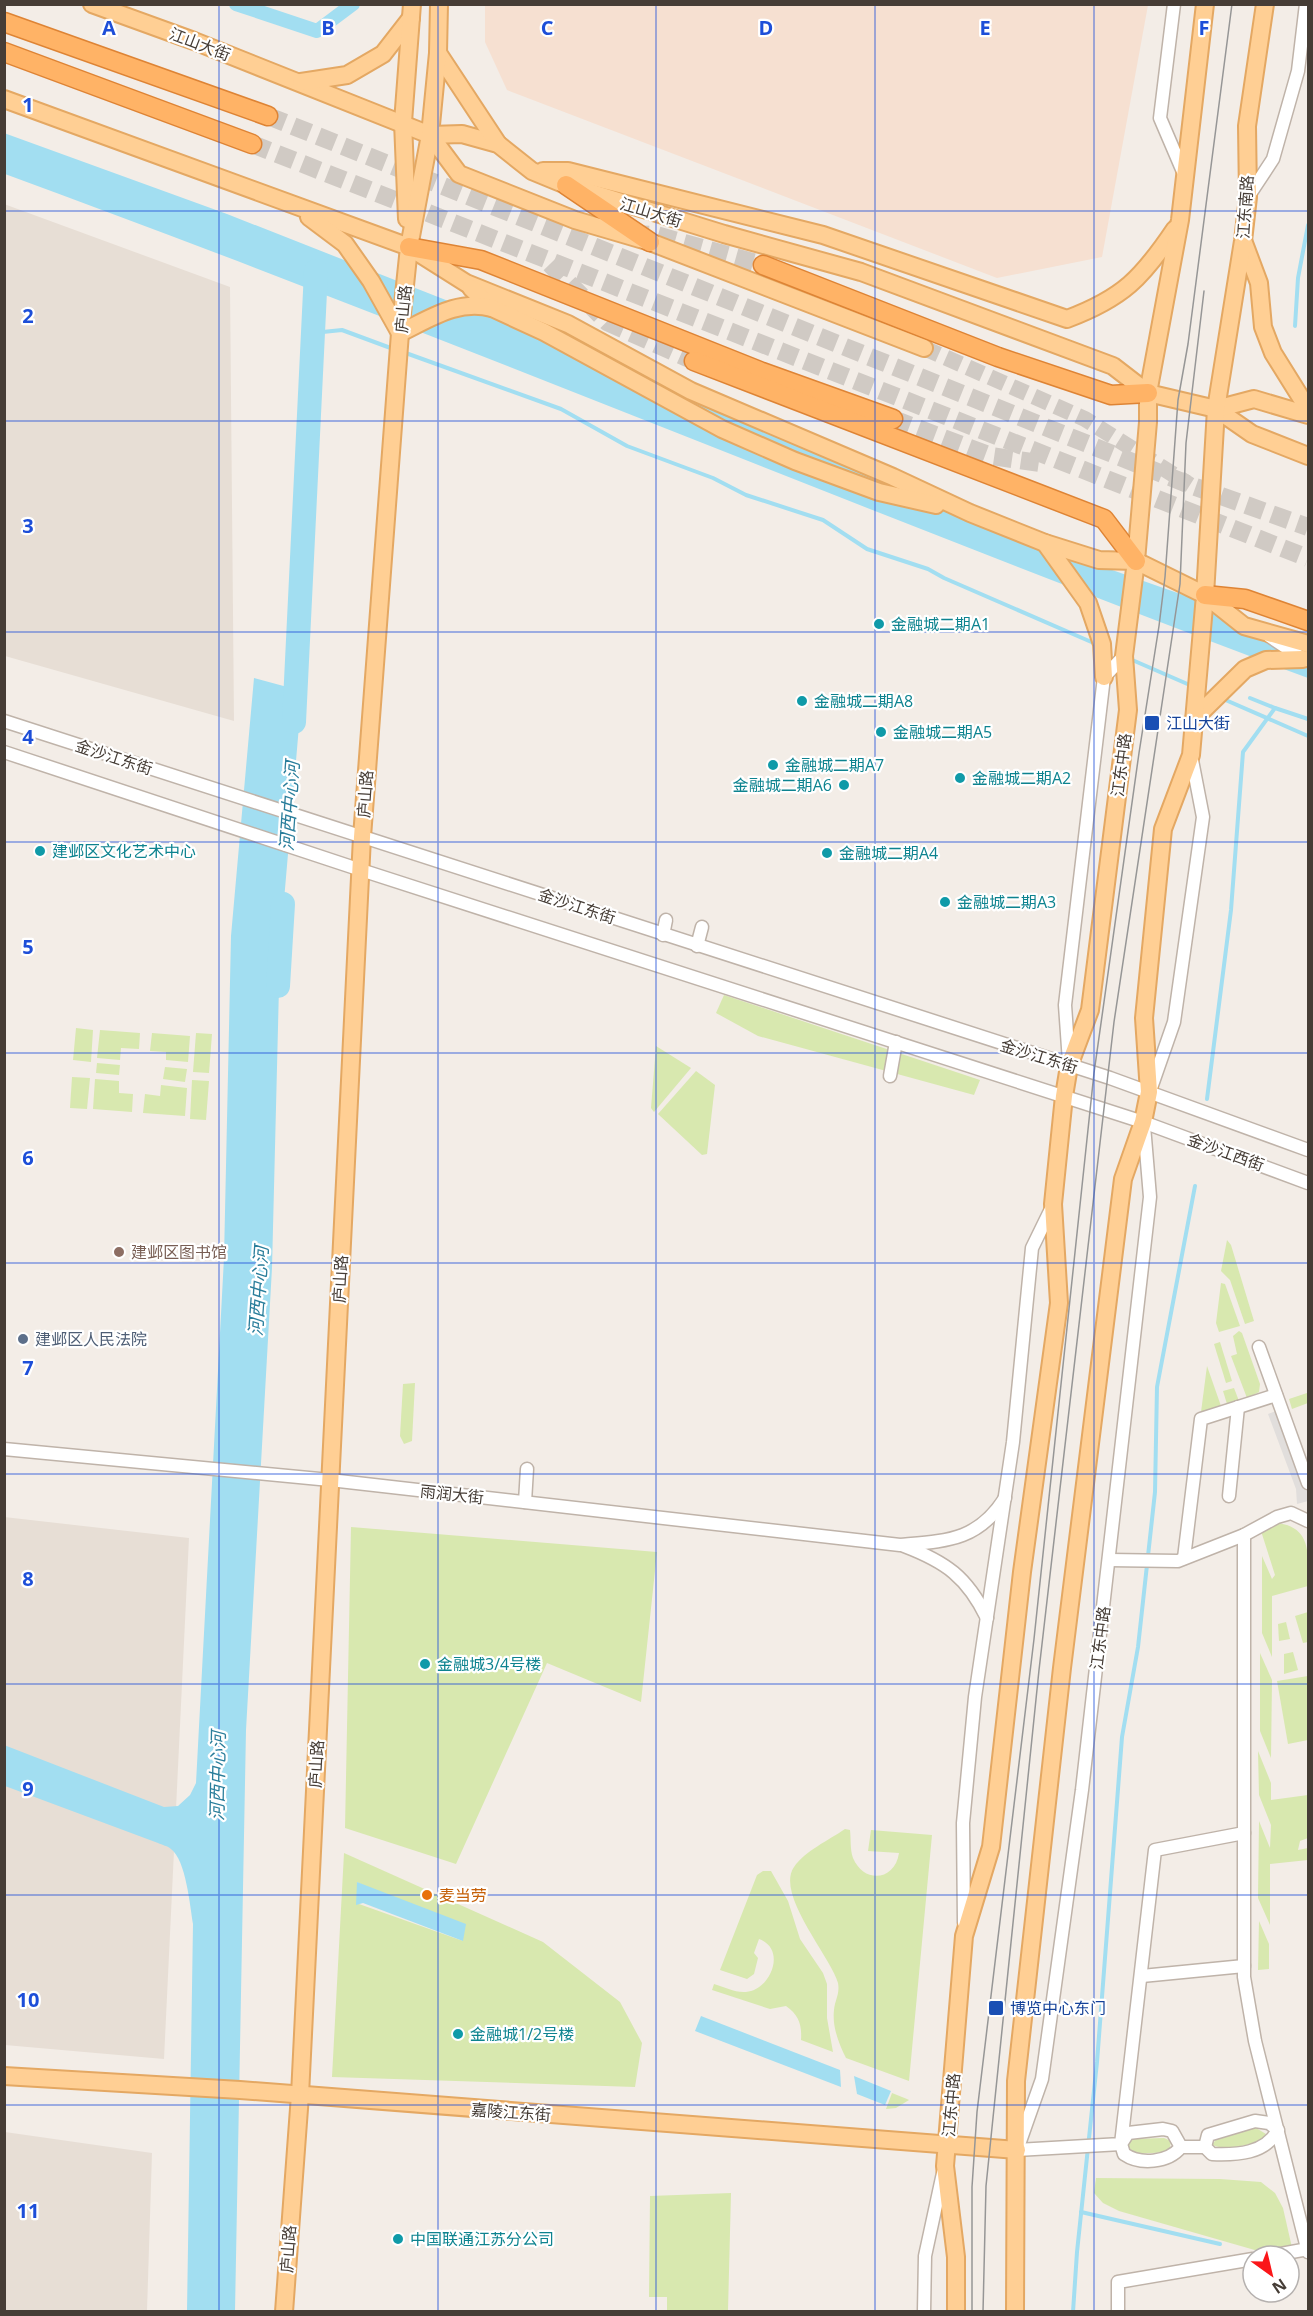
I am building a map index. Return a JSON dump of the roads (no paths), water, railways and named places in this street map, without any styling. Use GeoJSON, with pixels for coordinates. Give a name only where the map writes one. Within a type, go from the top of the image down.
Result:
{"type":"FeatureCollection","features":[{"type":"Feature","properties":{"kind":"highway"},"geometry":{"type":"LineString","coordinates":[[4,22],[268,116]]}},
{"type":"Feature","properties":{"kind":"highway"},"geometry":{"type":"LineString","coordinates":[[4,52],[252,144]]}},
{"type":"Feature","properties":{"kind":"highway"},"geometry":{"type":"LineString","coordinates":[[566,185],[650,242]]}},
{"type":"Feature","properties":{"kind":"highway"},"geometry":{"type":"LineString","coordinates":[[409,247],[481,260],[762,372],[893,419]]}},
{"type":"Feature","properties":{"kind":"highway"},"geometry":{"type":"LineString","coordinates":[[763,265],[998,357],[1111,395],[1148,393]]}},
{"type":"Feature","properties":{"kind":"highway"},"geometry":{"type":"LineString","coordinates":[[694,361],[1104,519],[1136,561]]}},
{"type":"Feature","properties":{"kind":"highway"},"geometry":{"type":"LineString","coordinates":[[1205,595],[1245,599],[1308,621]]}},
{"type":"Feature","properties":{"kind":"main road","name":"江山大街"},"geometry":{"type":"LineString","coordinates":[[92,4],[301,82],[430,135],[462,135],[498,144],[532,171],[566,185],[724,234],[861,272],[1113,366],[1148,393],[1216,409]]}},
{"type":"Feature","properties":{"kind":"main road","name":"庐山路"},"geometry":{"type":"LineString","coordinates":[[284,2312],[300,2096],[362,837],[400,333],[409,247],[430,135],[438,53],[439,4]]}},
{"type":"Feature","properties":{"kind":"main road"},"geometry":{"type":"LineString","coordinates":[[532,171],[568,171],[823,235],[1067,320],[1099,307],[1123,291],[1149,268],[1180,220],[1205,4]]}},
{"type":"Feature","properties":{"kind":"main road","name":"江东南路"},"geometry":{"type":"LineString","coordinates":[[1205,595],[1216,409],[1243,241],[1248,197],[1247,126],[1265,4]]}},
{"type":"Feature","properties":{"kind":"main road"},"geometry":{"type":"LineString","coordinates":[[301,82],[347,75],[383,54],[412,11]]}},
{"type":"Feature","properties":{"kind":"main road","name":"庐山路"},"geometry":{"type":"LineString","coordinates":[[409,247],[403,122],[412,11]]}},
{"type":"Feature","properties":{"kind":"main road"},"geometry":{"type":"LineString","coordinates":[[438,53],[498,144]]}},
{"type":"Feature","properties":{"kind":"main road"},"geometry":{"type":"LineString","coordinates":[[4,99],[409,247],[466,283],[568,324],[691,391],[893,477],[970,513],[1045,543],[1099,560],[1136,561],[1205,595],[1244,626],[1263,632],[1306,655]]}},
{"type":"Feature","properties":{"kind":"main road"},"geometry":{"type":"LineString","coordinates":[[430,135],[459,174],[575,220],[650,242],[924,348]]}},
{"type":"Feature","properties":{"kind":"main road"},"geometry":{"type":"LineString","coordinates":[[296,207],[345,244],[371,281],[400,333],[453,308],[474,304],[492,308],[544,332],[722,429],[879,492],[970,513]]}},
{"type":"Feature","properties":{"kind":"main road","name":"江东中路"},"geometry":{"type":"LineString","coordinates":[[956,2312],[956,2257],[945,2166],[964,1936],[991,1847],[1022,1572],[1059,1303],[1053,1204],[1064,1096],[1069,1066],[1090,1010],[1128,710],[1124,656],[1136,561],[1148,393],[1180,220]]}},
{"type":"Feature","properties":{"kind":"main road"},"geometry":{"type":"LineString","coordinates":[[1243,241],[1259,283],[1263,327],[1273,353],[1308,409]]}},
{"type":"Feature","properties":{"kind":"main road"},"geometry":{"type":"LineString","coordinates":[[466,283],[492,308]]}},
{"type":"Feature","properties":{"kind":"main road"},"geometry":{"type":"LineString","coordinates":[[1216,409],[1254,399],[1308,415]]}},
{"type":"Feature","properties":{"kind":"main road"},"geometry":{"type":"LineString","coordinates":[[1216,409],[1252,434],[1308,456]]}},
{"type":"Feature","properties":{"kind":"main road"},"geometry":{"type":"LineString","coordinates":[[1045,543],[1088,603],[1102,644],[1104,677]]}},
{"type":"Feature","properties":{"kind":"main road","name":"江东中路"},"geometry":{"type":"LineString","coordinates":[[1015,2312],[1016,2081],[1062,1668],[1123,1179],[1143,1122],[1149,1092],[1144,1018],[1163,829],[1191,754],[1205,595]]}},
{"type":"Feature","properties":{"kind":"main road"},"geometry":{"type":"LineString","coordinates":[[1194,719],[1245,669],[1266,660],[1306,655]]}},
{"type":"Feature","properties":{"kind":"main road","name":"嘉陵江东街"},"geometry":{"type":"LineString","coordinates":[[4,2076],[240,2090],[1017,2150]]}},
{"type":"Feature","properties":{"kind":"street"},"geometry":{"type":"LineString","coordinates":[[1174,4],[1160,118],[1184,174]]}},
{"type":"Feature","properties":{"kind":"street"},"geometry":{"type":"LineString","coordinates":[[1248,197],[1274,159],[1298,71],[1306,4]]}},
{"type":"Feature","properties":{"kind":"street"},"geometry":{"type":"LineString","coordinates":[[1069,1066],[1065,1005],[1104,677],[1124,656]]}},
{"type":"Feature","properties":{"kind":"street","name":"金沙江东街"},"geometry":{"type":"LineString","coordinates":[[4,721],[1149,1092]]}},
{"type":"Feature","properties":{"kind":"street","name":"金沙江东街"},"geometry":{"type":"LineString","coordinates":[[4,752],[361,870],[1143,1122]]}},
{"type":"Feature","properties":{"kind":"street","name":"江东中路"},"geometry":{"type":"LineString","coordinates":[[1149,1092],[1174,1022],[1203,817],[1191,754]]}},
{"type":"Feature","properties":{"kind":"street"},"geometry":{"type":"LineString","coordinates":[[663,935],[666,920]]}},
{"type":"Feature","properties":{"kind":"street"},"geometry":{"type":"LineString","coordinates":[[697,946],[702,927]]}},
{"type":"Feature","properties":{"kind":"street"},"geometry":{"type":"LineString","coordinates":[[890,1076],[896,1042]]}},
{"type":"Feature","properties":{"kind":"street","name":"金沙江西街"},"geometry":{"type":"LineString","coordinates":[[1149,1092],[1308,1150]]}},
{"type":"Feature","properties":{"kind":"street","name":"江东中路"},"geometry":{"type":"LineString","coordinates":[[1017,2150],[1042,2079],[1083,1790],[1125,1394],[1150,1197],[1143,1122]]}},
{"type":"Feature","properties":{"kind":"street","name":"金沙江西街"},"geometry":{"type":"LineString","coordinates":[[1143,1122],[1308,1183]]}},
{"type":"Feature","properties":{"kind":"street","name":"江东中路"},"geometry":{"type":"LineString","coordinates":[[964,1936],[963,1823],[975,1697],[1020,1386],[1032,1248],[1053,1204]]}},
{"type":"Feature","properties":{"kind":"street"},"geometry":{"type":"LineString","coordinates":[[1259,1347],[1308,1483]]}},
{"type":"Feature","properties":{"kind":"street"},"geometry":{"type":"LineString","coordinates":[[1184,1558],[1201,1419],[1276,1395]]}},
{"type":"Feature","properties":{"kind":"street"},"geometry":{"type":"LineString","coordinates":[[1229,1496],[1238,1407]]}},
{"type":"Feature","properties":{"kind":"street","name":"雨润大街"},"geometry":{"type":"LineString","coordinates":[[4,1449],[330,1480],[900,1545]]}},
{"type":"Feature","properties":{"kind":"street"},"geometry":{"type":"LineString","coordinates":[[525,1502],[527,1469]]}},
{"type":"Feature","properties":{"kind":"street"},"geometry":{"type":"LineString","coordinates":[[900,1545],[942,1541],[963,1536],[993,1516],[1005,1498]]}},
{"type":"Feature","properties":{"kind":"street"},"geometry":{"type":"LineString","coordinates":[[1109,1560],[1178,1561],[1244,1535],[1257,1526],[1284,1515],[1291,1514],[1308,1521]]}},
{"type":"Feature","properties":{"kind":"street"},"geometry":{"type":"LineString","coordinates":[[1244,1535],[1244,1966],[1255,2041],[1308,2251]]}},
{"type":"Feature","properties":{"kind":"street"},"geometry":{"type":"LineString","coordinates":[[900,1545],[929,1556],[962,1578],[977,1596],[987,1618]]}},
{"type":"Feature","properties":{"kind":"street"},"geometry":{"type":"LineString","coordinates":[[1244,1833],[1155,1850],[1121,2144],[1124,2154],[1134,2161],[1164,2159],[1174,2155],[1181,2147],[1205,2147],[1212,2154],[1226,2154],[1261,2149],[1272,2142],[1278,2130]]}},
{"type":"Feature","properties":{"kind":"street"},"geometry":{"type":"LineString","coordinates":[[1142,1976],[1244,1966]]}},
{"type":"Feature","properties":{"kind":"street"},"geometry":{"type":"LineString","coordinates":[[1205,2147],[1208,2135],[1255,2121],[1269,2122],[1278,2130]]}},
{"type":"Feature","properties":{"kind":"street"},"geometry":{"type":"LineString","coordinates":[[1121,2144],[1128,2133],[1163,2129],[1172,2131],[1181,2147]]}},
{"type":"Feature","properties":{"kind":"street"},"geometry":{"type":"LineString","coordinates":[[1017,2150],[1121,2144]]}},
{"type":"Feature","properties":{"kind":"street","name":"江东中路"},"geometry":{"type":"LineString","coordinates":[[924,2312],[925,2256],[945,2166]]}},
{"type":"Feature","properties":{"kind":"street"},"geometry":{"type":"LineString","coordinates":[[1118,2312],[1118,2282],[1241,2261]]}},
{"type":"Feature","properties":{"kind":"water"},"geometry":{"type":"Polygon","coordinates":[[[4,133],[227,214],[718,407],[1081,559],[1308,639],[1308,678],[982,553],[332,297],[5,174],[4,133]]]}},
{"type":"Feature","properties":{"kind":"water"},"geometry":{"type":"Polygon","coordinates":[[[254,678],[302,691],[280,947],[272,1268],[246,1730],[235,2311],[187,2311],[193,1924],[184,1873],[176,1855],[168,1847],[5,1786],[4,1745],[164,1807],[178,1806],[190,1795],[196,1783],[224,1258],[231,936],[254,678]]]}},
{"type":"Feature","properties":{"kind":"water"},"geometry":{"type":"Polygon","coordinates":[[[357,1882],[466,1924],[463,1941],[363,1903],[356,1905],[357,1882]]]}},
{"type":"Feature","properties":{"kind":"water"},"geometry":{"type":"Polygon","coordinates":[[[701,2016],[840,2070],[841,2087],[695,2031],[701,2016]]]}},
{"type":"Feature","properties":{"kind":"water"},"geometry":{"type":"Polygon","coordinates":[[[854,2076],[891,2091],[885,2105],[857,2094],[854,2076]]]}},
{"type":"Feature","properties":{"kind":"waterway"},"geometry":{"type":"LineString","coordinates":[[236,4],[317,31],[353,4]]}},
{"type":"Feature","properties":{"kind":"waterway"},"geometry":{"type":"LineString","coordinates":[[1295,326],[1298,278],[1308,225]]}},
{"type":"Feature","properties":{"kind":"waterway","name":"河西中心河"},"geometry":{"type":"LineString","coordinates":[[294,722],[316,271]]}},
{"type":"Feature","properties":{"kind":"waterway"},"geometry":{"type":"LineString","coordinates":[[313,333],[342,330],[396,350]]}},
{"type":"Feature","properties":{"kind":"waterway"},"geometry":{"type":"LineString","coordinates":[[403,352],[561,409],[627,446],[713,478],[746,495],[823,520],[867,549],[928,569],[1096,644]]}},
{"type":"Feature","properties":{"kind":"waterway"},"geometry":{"type":"LineString","coordinates":[[1130,659],[1192,686]]}},
{"type":"Feature","properties":{"kind":"waterway"},"geometry":{"type":"LineString","coordinates":[[1221,698],[1308,736]]}},
{"type":"Feature","properties":{"kind":"waterway"},"geometry":{"type":"LineString","coordinates":[[1250,698],[1275,708]]}},
{"type":"Feature","properties":{"kind":"waterway"},"geometry":{"type":"LineString","coordinates":[[1207,1099],[1231,910],[1243,752],[1275,708],[1308,719]]}},
{"type":"Feature","properties":{"kind":"waterway","name":"河西中心河"},"geometry":{"type":"LineString","coordinates":[[278,986],[283,904]]}},
{"type":"Feature","properties":{"kind":"waterway"},"geometry":{"type":"LineString","coordinates":[[1073,2312],[1097,2062],[1122,1737],[1138,1647],[1155,1492],[1157,1387],[1195,1186]]}},
{"type":"Feature","properties":{"kind":"waterway"},"geometry":{"type":"LineString","coordinates":[[1081,2212],[1220,2244]]}},
{"type":"Feature","properties":{"kind":"tunnel"},"geometry":{"type":"LineString","coordinates":[[268,116],[1190,485],[1308,527]]}},
{"type":"Feature","properties":{"kind":"tunnel"},"geometry":{"type":"LineString","coordinates":[[252,144],[1308,558]]}},
{"type":"Feature","properties":{"kind":"tunnel"},"geometry":{"type":"LineString","coordinates":[[631,234],[656,235],[763,265]]}},
{"type":"Feature","properties":{"kind":"tunnel"},"geometry":{"type":"LineString","coordinates":[[550,264],[607,322],[694,361]]}},
{"type":"Feature","properties":{"kind":"tunnel"},"geometry":{"type":"LineString","coordinates":[[924,348],[1085,419],[1190,485]]}},
{"type":"Feature","properties":{"kind":"tunnel"},"geometry":{"type":"LineString","coordinates":[[893,419],[991,456],[1046,464]]}},
{"type":"Feature","properties":{"kind":"tram line"},"geometry":{"type":"LineString","coordinates":[[972,2312],[972,2187],[977,2112],[1034,1639],[1094,1073],[1159,626],[1165,577],[1178,400],[1188,344],[1232,4]]}},
{"type":"Feature","properties":{"kind":"tram line"},"geometry":{"type":"LineString","coordinates":[[983,2312],[986,2186],[1039,1670],[1114,1022],[1180,584],[1186,443],[1204,291]]}},
{"type":"Feature","properties":{"kind":"place","name":"金融城二期A1"},"geometry":{"type":"Point","coordinates":[879,624]}},
{"type":"Feature","properties":{"kind":"place","name":"金融城二期A8"},"geometry":{"type":"Point","coordinates":[802,701]}},
{"type":"Feature","properties":{"kind":"place","name":"江山大街"},"geometry":{"type":"Point","coordinates":[1152,723]}},
{"type":"Feature","properties":{"kind":"place","name":"金融城二期A5"},"geometry":{"type":"Point","coordinates":[881,732]}},
{"type":"Feature","properties":{"kind":"place","name":"金融城二期A7"},"geometry":{"type":"Point","coordinates":[773,765]}},
{"type":"Feature","properties":{"kind":"place","name":"金融城二期A2"},"geometry":{"type":"Point","coordinates":[960,778]}},
{"type":"Feature","properties":{"kind":"place","name":"金融城二期A6"},"geometry":{"type":"Point","coordinates":[844,785]}},
{"type":"Feature","properties":{"kind":"place","name":"建邺区文化艺术中心"},"geometry":{"type":"Point","coordinates":[40,851]}},
{"type":"Feature","properties":{"kind":"place","name":"金融城二期A4"},"geometry":{"type":"Point","coordinates":[827,853]}},
{"type":"Feature","properties":{"kind":"place","name":"金融城二期A3"},"geometry":{"type":"Point","coordinates":[945,902]}},
{"type":"Feature","properties":{"kind":"place","name":"建邺区图书馆"},"geometry":{"type":"Point","coordinates":[119,1252]}},
{"type":"Feature","properties":{"kind":"place","name":"建邺区人民法院"},"geometry":{"type":"Point","coordinates":[23,1339]}},
{"type":"Feature","properties":{"kind":"place","name":"金融城3/4号楼"},"geometry":{"type":"Point","coordinates":[425,1664]}},
{"type":"Feature","properties":{"kind":"place","name":"麦当劳"},"geometry":{"type":"Point","coordinates":[427,1895]}},
{"type":"Feature","properties":{"kind":"place","name":"博览中心东门"},"geometry":{"type":"Point","coordinates":[996,2008]}},
{"type":"Feature","properties":{"kind":"place","name":"金融城1/2号楼"},"geometry":{"type":"Point","coordinates":[458,2034]}},
{"type":"Feature","properties":{"kind":"place","name":"中国联通江苏分公司"},"geometry":{"type":"Point","coordinates":[398,2239]}}]}
